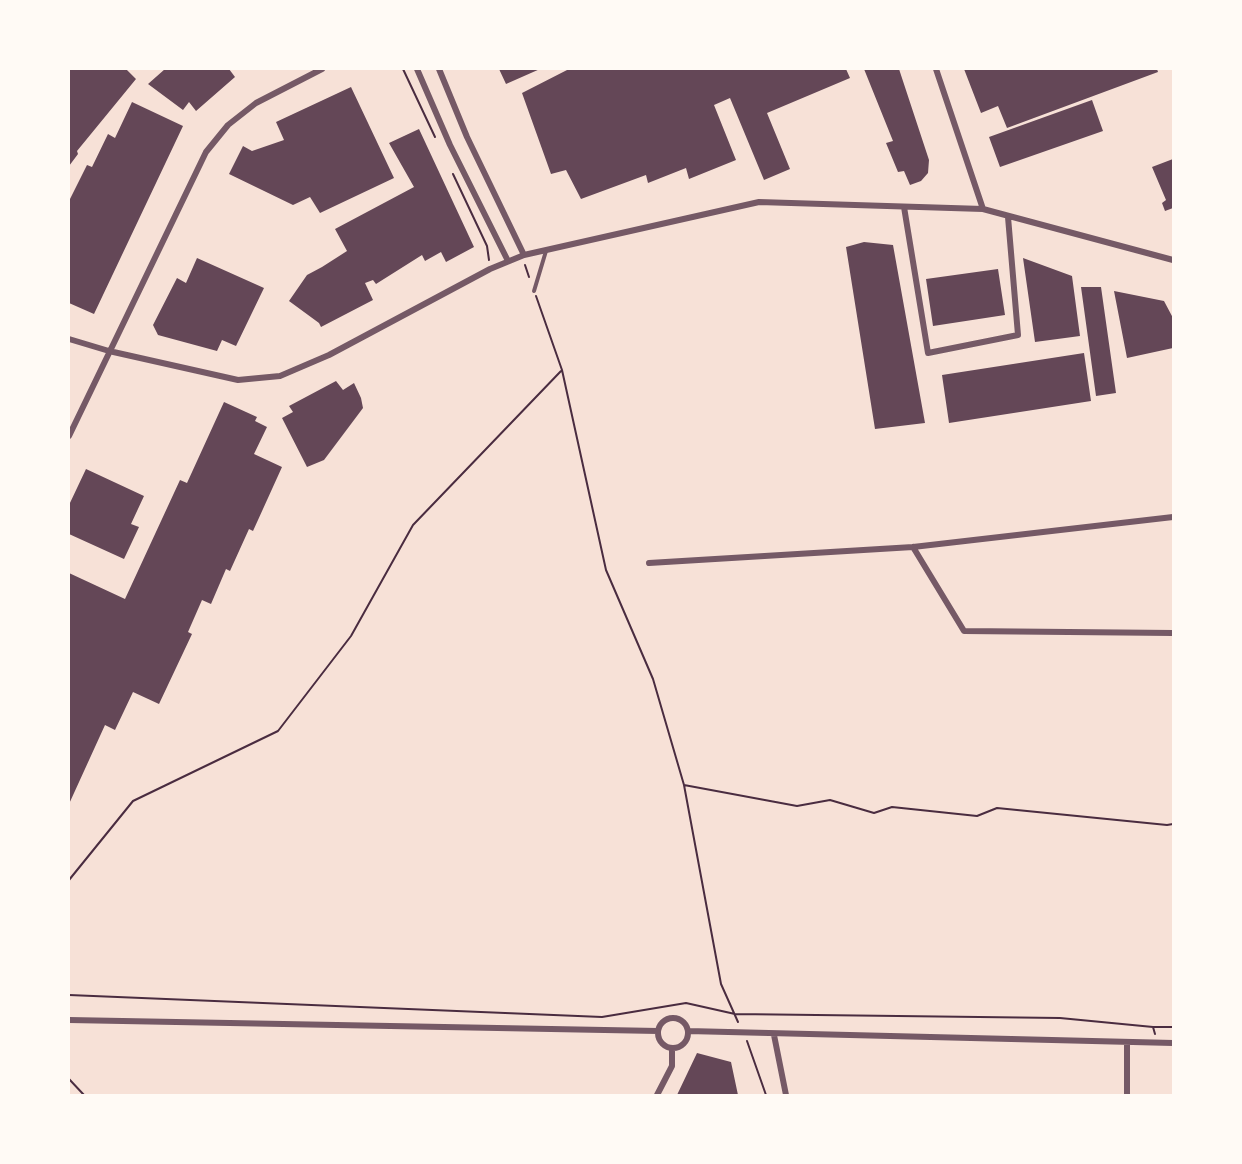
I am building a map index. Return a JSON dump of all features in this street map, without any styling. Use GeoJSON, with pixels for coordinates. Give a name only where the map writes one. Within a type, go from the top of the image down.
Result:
{"type":"FeatureCollection","features":[{"type":"Feature","properties":{"kind":"street"},"geometry":{"type":"LineString","coordinates":[[69,436],[206,152],[228,125],[256,103],[322,69]]}},
{"type":"Feature","properties":{"kind":"street"},"geometry":{"type":"LineString","coordinates":[[417,69],[450,145],[508,261]]}},
{"type":"Feature","properties":{"kind":"street"},"geometry":{"type":"LineString","coordinates":[[439,69],[467,137],[524,255]]}},
{"type":"Feature","properties":{"kind":"street"},"geometry":{"type":"LineString","coordinates":[[936,69],[983,209]]}},
{"type":"Feature","properties":{"kind":"street"},"geometry":{"type":"LineString","coordinates":[[69,339],[109,351],[238,380],[280,376],[328,355],[490,269],[524,255],[759,202],[983,209],[1173,260]]}},
{"type":"Feature","properties":{"kind":"street"},"geometry":{"type":"LineString","coordinates":[[904,207],[928,352],[1018,335],[1008,217]]}},
{"type":"Feature","properties":{"kind":"street"},"geometry":{"type":"LineString","coordinates":[[649,563],[913,547],[1173,517]]}},
{"type":"Feature","properties":{"kind":"street"},"geometry":{"type":"LineString","coordinates":[[913,547],[964,631],[1173,633]]}},
{"type":"Feature","properties":{"kind":"street"},"geometry":{"type":"LineString","coordinates":[[672,1018],[681,1020],[687,1026],[688,1031],[685,1043],[681,1047],[672,1048],[662,1043],[658,1031],[664,1021],[672,1018]]}},
{"type":"Feature","properties":{"kind":"street"},"geometry":{"type":"LineString","coordinates":[[69,1020],[658,1031]]}},
{"type":"Feature","properties":{"kind":"street"},"geometry":{"type":"LineString","coordinates":[[688,1031],[774,1035],[1173,1043]]}},
{"type":"Feature","properties":{"kind":"street"},"geometry":{"type":"LineString","coordinates":[[774,1035],[786,1095]]}},
{"type":"Feature","properties":{"kind":"street"},"geometry":{"type":"LineString","coordinates":[[1127,1042],[1127,1095]]}},
{"type":"Feature","properties":{"kind":"street"},"geometry":{"type":"LineString","coordinates":[[657,1095],[672,1066],[672,1048]]}},
{"type":"Feature","properties":{"kind":"lane"},"geometry":{"type":"LineString","coordinates":[[534,291],[546,250]]}},
{"type":"Feature","properties":{"kind":"path"},"geometry":{"type":"LineString","coordinates":[[403,69],[438,142]]}},
{"type":"Feature","properties":{"kind":"path"},"geometry":{"type":"LineString","coordinates":[[453,173],[487,246],[490,269]]}},
{"type":"Feature","properties":{"kind":"path"},"geometry":{"type":"LineString","coordinates":[[525,265],[561,370],[606,570],[653,679],[684,785],[721,984],[744,1033],[766,1095]]}},
{"type":"Feature","properties":{"kind":"path"},"geometry":{"type":"LineString","coordinates":[[69,880],[133,801],[278,730],[351,636],[413,525],[561,370]]}},
{"type":"Feature","properties":{"kind":"path"},"geometry":{"type":"LineString","coordinates":[[684,785],[797,806],[830,800],[874,813],[892,807],[977,816],[997,808],[1173,824]]}},
{"type":"Feature","properties":{"kind":"path"},"geometry":{"type":"LineString","coordinates":[[69,995],[602,1017],[686,1003],[735,1014],[1060,1018],[1173,1027]]}},
{"type":"Feature","properties":{"kind":"path"},"geometry":{"type":"LineString","coordinates":[[1153,1027],[1157,1042]]}},
{"type":"Feature","properties":{"kind":"path"},"geometry":{"type":"LineString","coordinates":[[69,1079],[84,1095]]}},
{"type":"Feature","properties":{"kind":"building"},"geometry":{"type":"Polygon","coordinates":[[[69,69],[126,69],[136,79],[77,151],[78,154],[69,166],[69,69]]]}},
{"type":"Feature","properties":{"kind":"building"},"geometry":{"type":"Polygon","coordinates":[[[165,69],[229,69],[235,77],[196,111],[189,102],[183,110],[148,84],[165,69]]]}},
{"type":"Feature","properties":{"kind":"building"},"geometry":{"type":"Polygon","coordinates":[[[499,69],[540,69],[506,84],[499,69]]]}},
{"type":"Feature","properties":{"kind":"building"},"geometry":{"type":"Polygon","coordinates":[[[569,69],[846,69],[850,78],[767,113],[790,169],[764,180],[730,98],[714,105],[736,160],[689,179],[686,168],[648,183],[646,175],[581,199],[566,170],[551,174],[522,93],[569,69]]]}},
{"type":"Feature","properties":{"kind":"building"},"geometry":{"type":"Polygon","coordinates":[[[864,69],[899,69],[929,160],[928,173],[921,181],[910,185],[904,171],[898,172],[886,143],[893,141],[864,69]]]}},
{"type":"Feature","properties":{"kind":"building"},"geometry":{"type":"Polygon","coordinates":[[[964,69],[1157,69],[1158,72],[1007,128],[998,106],[981,113],[964,69]]]}},
{"type":"Feature","properties":{"kind":"building"},"geometry":{"type":"Polygon","coordinates":[[[351,87],[394,178],[320,213],[310,197],[293,205],[229,174],[243,146],[252,151],[284,140],[276,122],[351,87]]]}},
{"type":"Feature","properties":{"kind":"building"},"geometry":{"type":"Polygon","coordinates":[[[1092,100],[1103,131],[1000,167],[989,137],[1092,100]]]}},
{"type":"Feature","properties":{"kind":"building"},"geometry":{"type":"Polygon","coordinates":[[[132,102],[183,126],[94,314],[69,303],[69,201],[87,165],[92,167],[108,134],[115,138],[132,102]]]}},
{"type":"Feature","properties":{"kind":"building"},"geometry":{"type":"Polygon","coordinates":[[[419,129],[474,247],[446,262],[441,252],[425,261],[422,255],[376,284],[373,280],[365,283],[373,300],[321,327],[319,323],[289,301],[307,275],[347,251],[335,229],[414,187],[389,143],[419,129]]]}},
{"type":"Feature","properties":{"kind":"building"},"geometry":{"type":"Polygon","coordinates":[[[1173,159],[1173,208],[1165,211],[1162,203],[1166,200],[1152,167],[1173,159]]]}},
{"type":"Feature","properties":{"kind":"building"},"geometry":{"type":"Polygon","coordinates":[[[864,242],[893,245],[925,423],[875,429],[846,247],[864,242]]]}},
{"type":"Feature","properties":{"kind":"building"},"geometry":{"type":"Polygon","coordinates":[[[197,258],[264,288],[236,346],[222,340],[217,351],[158,335],[153,325],[177,278],[186,283],[197,258]]]}},
{"type":"Feature","properties":{"kind":"building"},"geometry":{"type":"Polygon","coordinates":[[[1023,258],[1072,276],[1080,336],[1035,342],[1023,258]]]}},
{"type":"Feature","properties":{"kind":"building"},"geometry":{"type":"Polygon","coordinates":[[[998,269],[1005,315],[933,326],[926,279],[998,269]]]}},
{"type":"Feature","properties":{"kind":"building"},"geometry":{"type":"Polygon","coordinates":[[[1081,287],[1101,287],[1116,393],[1096,396],[1081,287]]]}},
{"type":"Feature","properties":{"kind":"building"},"geometry":{"type":"Polygon","coordinates":[[[1114,291],[1164,301],[1173,318],[1173,348],[1127,358],[1114,291]]]}},
{"type":"Feature","properties":{"kind":"building"},"geometry":{"type":"Polygon","coordinates":[[[1084,353],[1091,401],[949,423],[942,375],[1084,353]]]}},
{"type":"Feature","properties":{"kind":"building"},"geometry":{"type":"Polygon","coordinates":[[[336,381],[343,390],[354,383],[363,408],[324,460],[307,467],[282,418],[293,412],[289,406],[336,381]]]}},
{"type":"Feature","properties":{"kind":"building"},"geometry":{"type":"Polygon","coordinates":[[[224,402],[257,417],[255,421],[267,427],[254,454],[282,467],[253,531],[249,529],[230,571],[226,569],[211,604],[202,600],[188,632],[192,634],[159,704],[133,692],[115,730],[105,725],[69,804],[69,573],[125,599],[180,480],[187,483],[224,402]]]}},
{"type":"Feature","properties":{"kind":"building"},"geometry":{"type":"Polygon","coordinates":[[[86,469],[144,496],[131,524],[139,527],[124,559],[69,534],[69,505],[86,469]]]}},
{"type":"Feature","properties":{"kind":"building"},"geometry":{"type":"Polygon","coordinates":[[[697,1053],[731,1062],[738,1095],[677,1095],[697,1053]]]}}]}
